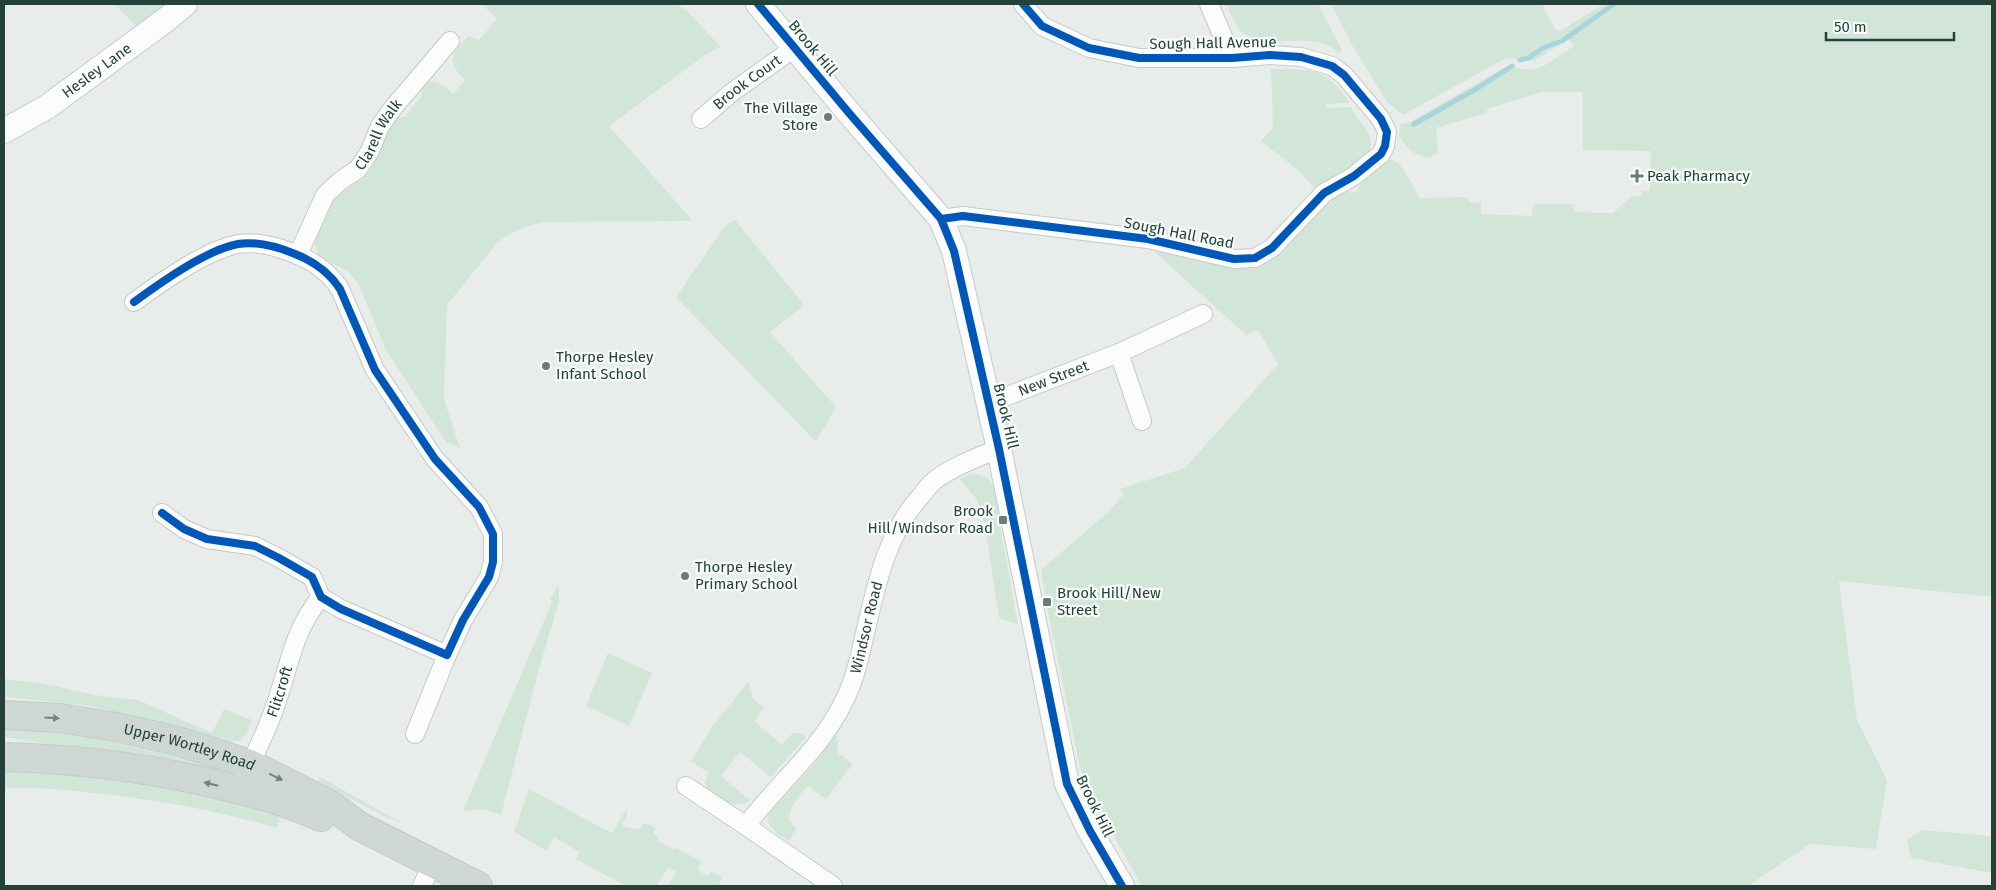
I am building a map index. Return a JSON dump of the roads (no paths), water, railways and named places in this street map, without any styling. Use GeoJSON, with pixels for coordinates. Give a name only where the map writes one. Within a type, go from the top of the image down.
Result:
{"type":"FeatureCollection","features":[{"type":"Feature","properties":{"kind":"main road","name":"Hesley Lane"},"geometry":{"type":"LineString","coordinates":[[4,131],[47,107],[185,4]]}},
{"type":"Feature","properties":{"kind":"main road","name":"Brook Hill"},"geometry":{"type":"LineString","coordinates":[[758,4],[941,219],[954,251],[989,403],[1067,784],[1090,831],[1122,886]]}},
{"type":"Feature","properties":{"kind":"main road","name":"Upper Wortley Road"},"geometry":{"type":"LineString","coordinates":[[4,715],[60,718],[116,727],[178,741],[250,764],[331,804],[427,874],[478,886]]}},
{"type":"Feature","properties":{"kind":"main road","name":"Upper Wortley Road"},"geometry":{"type":"LineString","coordinates":[[4,757],[92,763],[158,772],[269,798],[328,820],[359,826]]}},
{"type":"Feature","properties":{"kind":"street","name":"Sough Hall Avenue"},"geometry":{"type":"LineString","coordinates":[[1023,4],[1042,26],[1089,48],[1139,58],[1293,56],[1332,66],[1344,75],[1381,119],[1387,132]]}},
{"type":"Feature","properties":{"kind":"street"},"geometry":{"type":"LineString","coordinates":[[1209,4],[1232,58]]}},
{"type":"Feature","properties":{"kind":"street","name":"Clarell Walk"},"geometry":{"type":"LineString","coordinates":[[298,255],[325,195],[340,181],[358,169],[370,151],[380,126],[393,108],[450,42]]}},
{"type":"Feature","properties":{"kind":"street","name":"Brook Court"},"geometry":{"type":"LineString","coordinates":[[701,118],[731,93],[794,48]]}},
{"type":"Feature","properties":{"kind":"street","name":"Sough Hall Road"},"geometry":{"type":"LineString","coordinates":[[941,219],[963,216],[1138,238],[1234,259],[1255,258],[1272,248],[1324,193],[1354,176],[1381,154],[1385,146],[1387,132]]}},
{"type":"Feature","properties":{"kind":"street"},"geometry":{"type":"LineString","coordinates":[[134,302],[168,277],[228,247],[240,244],[256,244],[298,255],[317,265],[334,280],[344,298],[375,370],[435,459],[479,507],[490,525],[494,544],[493,562],[489,577],[463,620],[415,734]]}},
{"type":"Feature","properties":{"kind":"street","name":"New Street"},"geometry":{"type":"LineString","coordinates":[[989,403],[1119,353],[1203,314]]}},
{"type":"Feature","properties":{"kind":"street"},"geometry":{"type":"LineString","coordinates":[[1119,353],[1142,421]]}},
{"type":"Feature","properties":{"kind":"street","name":"Windsor Road"},"geometry":{"type":"LineString","coordinates":[[746,826],[769,796],[818,742],[842,705],[855,672],[879,575],[891,541],[911,507],[933,482],[940,477],[959,465],[999,449]]}},
{"type":"Feature","properties":{"kind":"street"},"geometry":{"type":"LineString","coordinates":[[162,513],[184,530],[207,539],[255,546],[312,577],[321,597],[341,609],[447,655]]}},
{"type":"Feature","properties":{"kind":"street","name":"Flitcroft"},"geometry":{"type":"LineString","coordinates":[[238,790],[281,689],[289,657],[310,610],[321,597]]}},
{"type":"Feature","properties":{"kind":"street"},"geometry":{"type":"LineString","coordinates":[[686,786],[833,886]]}},
{"type":"Feature","properties":{"kind":"waterway"},"geometry":{"type":"LineString","coordinates":[[1520,60],[1528,58],[1545,47],[1562,41],[1614,4]]}},
{"type":"Feature","properties":{"kind":"waterway"},"geometry":{"type":"LineString","coordinates":[[1414,124],[1512,66]]}},
{"type":"Feature","properties":{"kind":"place","name":"The Village Store"},"geometry":{"type":"Point","coordinates":[828,117]}},
{"type":"Feature","properties":{"kind":"place","name":"Peak Pharmacy"},"geometry":{"type":"Point","coordinates":[1637,176]}},
{"type":"Feature","properties":{"kind":"place","name":"Thorpe Hesley Infant School"},"geometry":{"type":"Point","coordinates":[546,366]}},
{"type":"Feature","properties":{"kind":"place","name":"Brook Hill/Windsor Road"},"geometry":{"type":"Point","coordinates":[1003,520]}},
{"type":"Feature","properties":{"kind":"place","name":"Thorpe Hesley Primary School"},"geometry":{"type":"Point","coordinates":[685,576]}},
{"type":"Feature","properties":{"kind":"place","name":"Brook Hill/New Street"},"geometry":{"type":"Point","coordinates":[1047,602]}}]}
